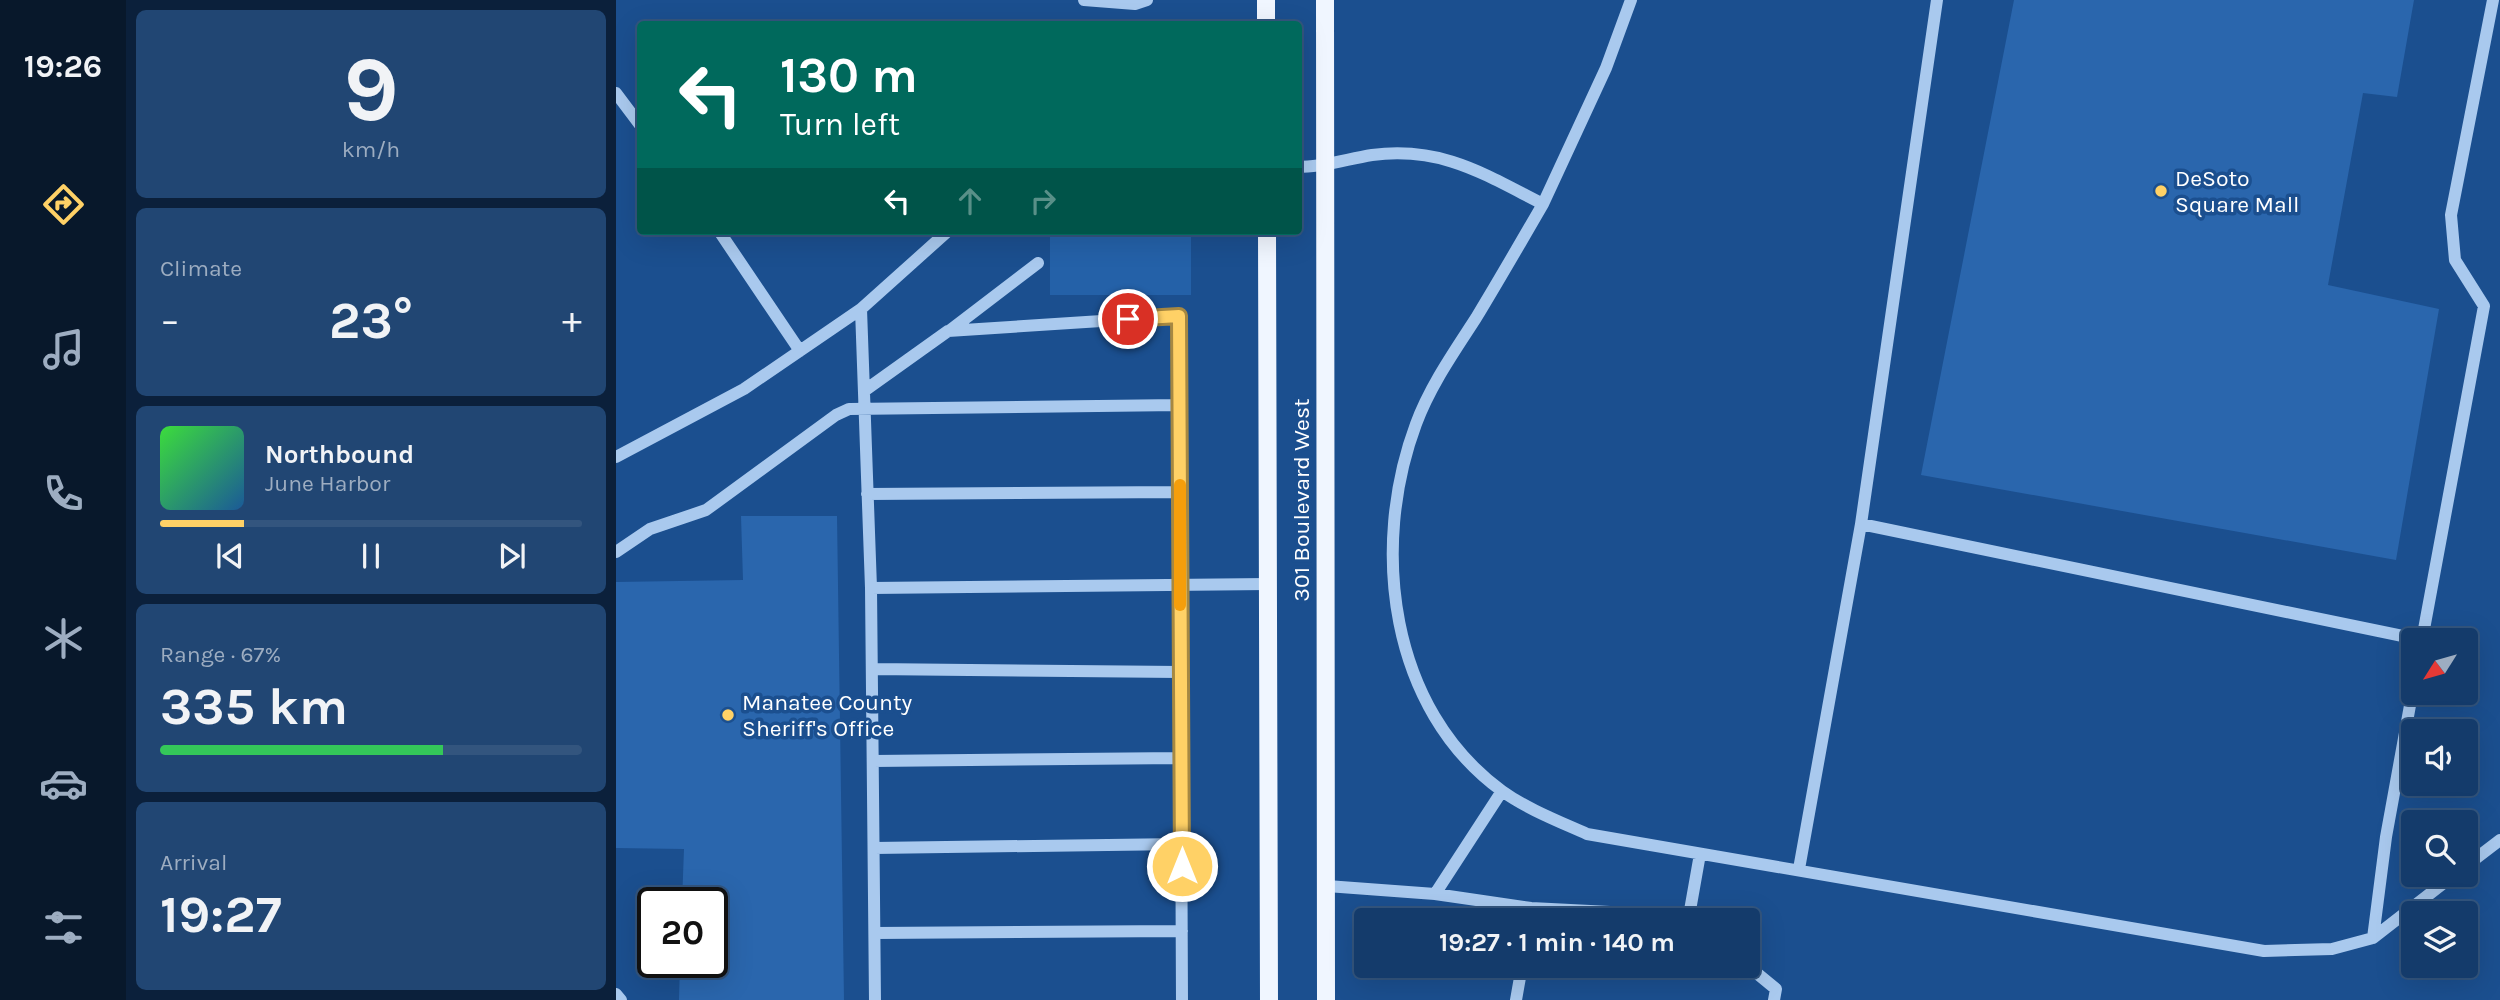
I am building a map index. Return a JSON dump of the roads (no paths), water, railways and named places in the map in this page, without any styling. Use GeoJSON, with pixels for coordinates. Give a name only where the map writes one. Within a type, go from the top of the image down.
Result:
{"type":"FeatureCollection","features":[{"type":"Feature","properties":{"kind":"main road"},"geometry":{"type":"LineString","coordinates":[[1266,0],[1266,21]]}},
{"type":"Feature","properties":{"kind":"main road","name":"301 Boulevard West"},"geometry":{"type":"LineString","coordinates":[[1325,0],[1325,1000]]}},
{"type":"Feature","properties":{"kind":"main road","name":"301 Boulevard West"},"geometry":{"type":"LineString","coordinates":[[1267,235],[1269,1000]]}},
{"type":"Feature","properties":{"kind":"lane"},"geometry":{"type":"LineString","coordinates":[[1084,0],[1135,4],[1147,0]]}},
{"type":"Feature","properties":{"kind":"lane"},"geometry":{"type":"LineString","coordinates":[[1631,0],[1606,68],[1543,204],[1432,388],[1415,425],[1401,479],[1393,532],[1393,579],[1399,630],[1414,675],[1448,738],[1473,766],[1502,791],[1542,814],[1587,834],[2264,951],[2332,949],[2373,938],[2439,887]]}},
{"type":"Feature","properties":{"kind":"lane"},"geometry":{"type":"LineString","coordinates":[[1799,869],[1861,524],[1937,0]]}},
{"type":"Feature","properties":{"kind":"lane"},"geometry":{"type":"LineString","coordinates":[[2424,628],[2484,306],[2455,260],[2451,215],[2493,0]]}},
{"type":"Feature","properties":{"kind":"lane"},"geometry":{"type":"LineString","coordinates":[[616,93],[637,121]]}},
{"type":"Feature","properties":{"kind":"lane"},"geometry":{"type":"LineString","coordinates":[[1302,167],[1325,167],[1371,156],[1432,154],[1452,159],[1543,204]]}},
{"type":"Feature","properties":{"kind":"lane"},"geometry":{"type":"LineString","coordinates":[[722,235],[800,351]]}},
{"type":"Feature","properties":{"kind":"lane"},"geometry":{"type":"LineString","coordinates":[[616,457],[744,389],[861,309],[944,235]]}},
{"type":"Feature","properties":{"kind":"lane"},"geometry":{"type":"LineString","coordinates":[[864,391],[1038,263]]}},
{"type":"Feature","properties":{"kind":"lane"},"geometry":{"type":"LineString","coordinates":[[861,309],[871,588],[875,1000]]}},
{"type":"Feature","properties":{"kind":"lane"},"geometry":{"type":"LineString","coordinates":[[948,331],[1179,316],[1182,1000]]}},
{"type":"Feature","properties":{"kind":"lane"},"geometry":{"type":"LineString","coordinates":[[616,552],[650,529],[706,510],[836,415],[864,407],[1179,405]]}},
{"type":"Feature","properties":{"kind":"lane"},"geometry":{"type":"LineString","coordinates":[[867,494],[1180,492]]}},
{"type":"Feature","properties":{"kind":"lane"},"geometry":{"type":"LineString","coordinates":[[1861,524],[2401,636]]}},
{"type":"Feature","properties":{"kind":"lane"},"geometry":{"type":"LineString","coordinates":[[871,588],[1268,584]]}},
{"type":"Feature","properties":{"kind":"lane"},"geometry":{"type":"LineString","coordinates":[[872,669],[1180,672]]}},
{"type":"Feature","properties":{"kind":"lane"},"geometry":{"type":"LineString","coordinates":[[2373,938],[2386,837],[2410,705]]}},
{"type":"Feature","properties":{"kind":"lane"},"geometry":{"type":"LineString","coordinates":[[873,761],[1181,758]]}},
{"type":"Feature","properties":{"kind":"lane"},"geometry":{"type":"LineString","coordinates":[[1435,894],[1502,791]]}},
{"type":"Feature","properties":{"kind":"lane"},"geometry":{"type":"LineString","coordinates":[[2478,857],[2500,840]]}},
{"type":"Feature","properties":{"kind":"lane"},"geometry":{"type":"LineString","coordinates":[[874,848],[1181,844]]}},
{"type":"Feature","properties":{"kind":"lane"},"geometry":{"type":"LineString","coordinates":[[1692,908],[1700,854]]}},
{"type":"Feature","properties":{"kind":"lane"},"geometry":{"type":"LineString","coordinates":[[1327,886],[1435,894],[1502,908]]}},
{"type":"Feature","properties":{"kind":"lane"},"geometry":{"type":"LineString","coordinates":[[875,933],[1182,931]]}},
{"type":"Feature","properties":{"kind":"lane"},"geometry":{"type":"LineString","coordinates":[[1760,976],[1776,989],[1774,1000]]}},
{"type":"Feature","properties":{"kind":"lane"},"geometry":{"type":"LineString","coordinates":[[1516,1000],[1520,978]]}},
{"type":"Feature","properties":{"kind":"lane"},"geometry":{"type":"LineString","coordinates":[[616,994],[621,1000]]}},
{"type":"Feature","properties":{"kind":"place","name":"DeSoto Square Mall"},"geometry":{"type":"Point","coordinates":[2161,191]}},
{"type":"Feature","properties":{"kind":"place","name":"Manatee County Sheriff's Office"},"geometry":{"type":"Point","coordinates":[728,715]}}]}
